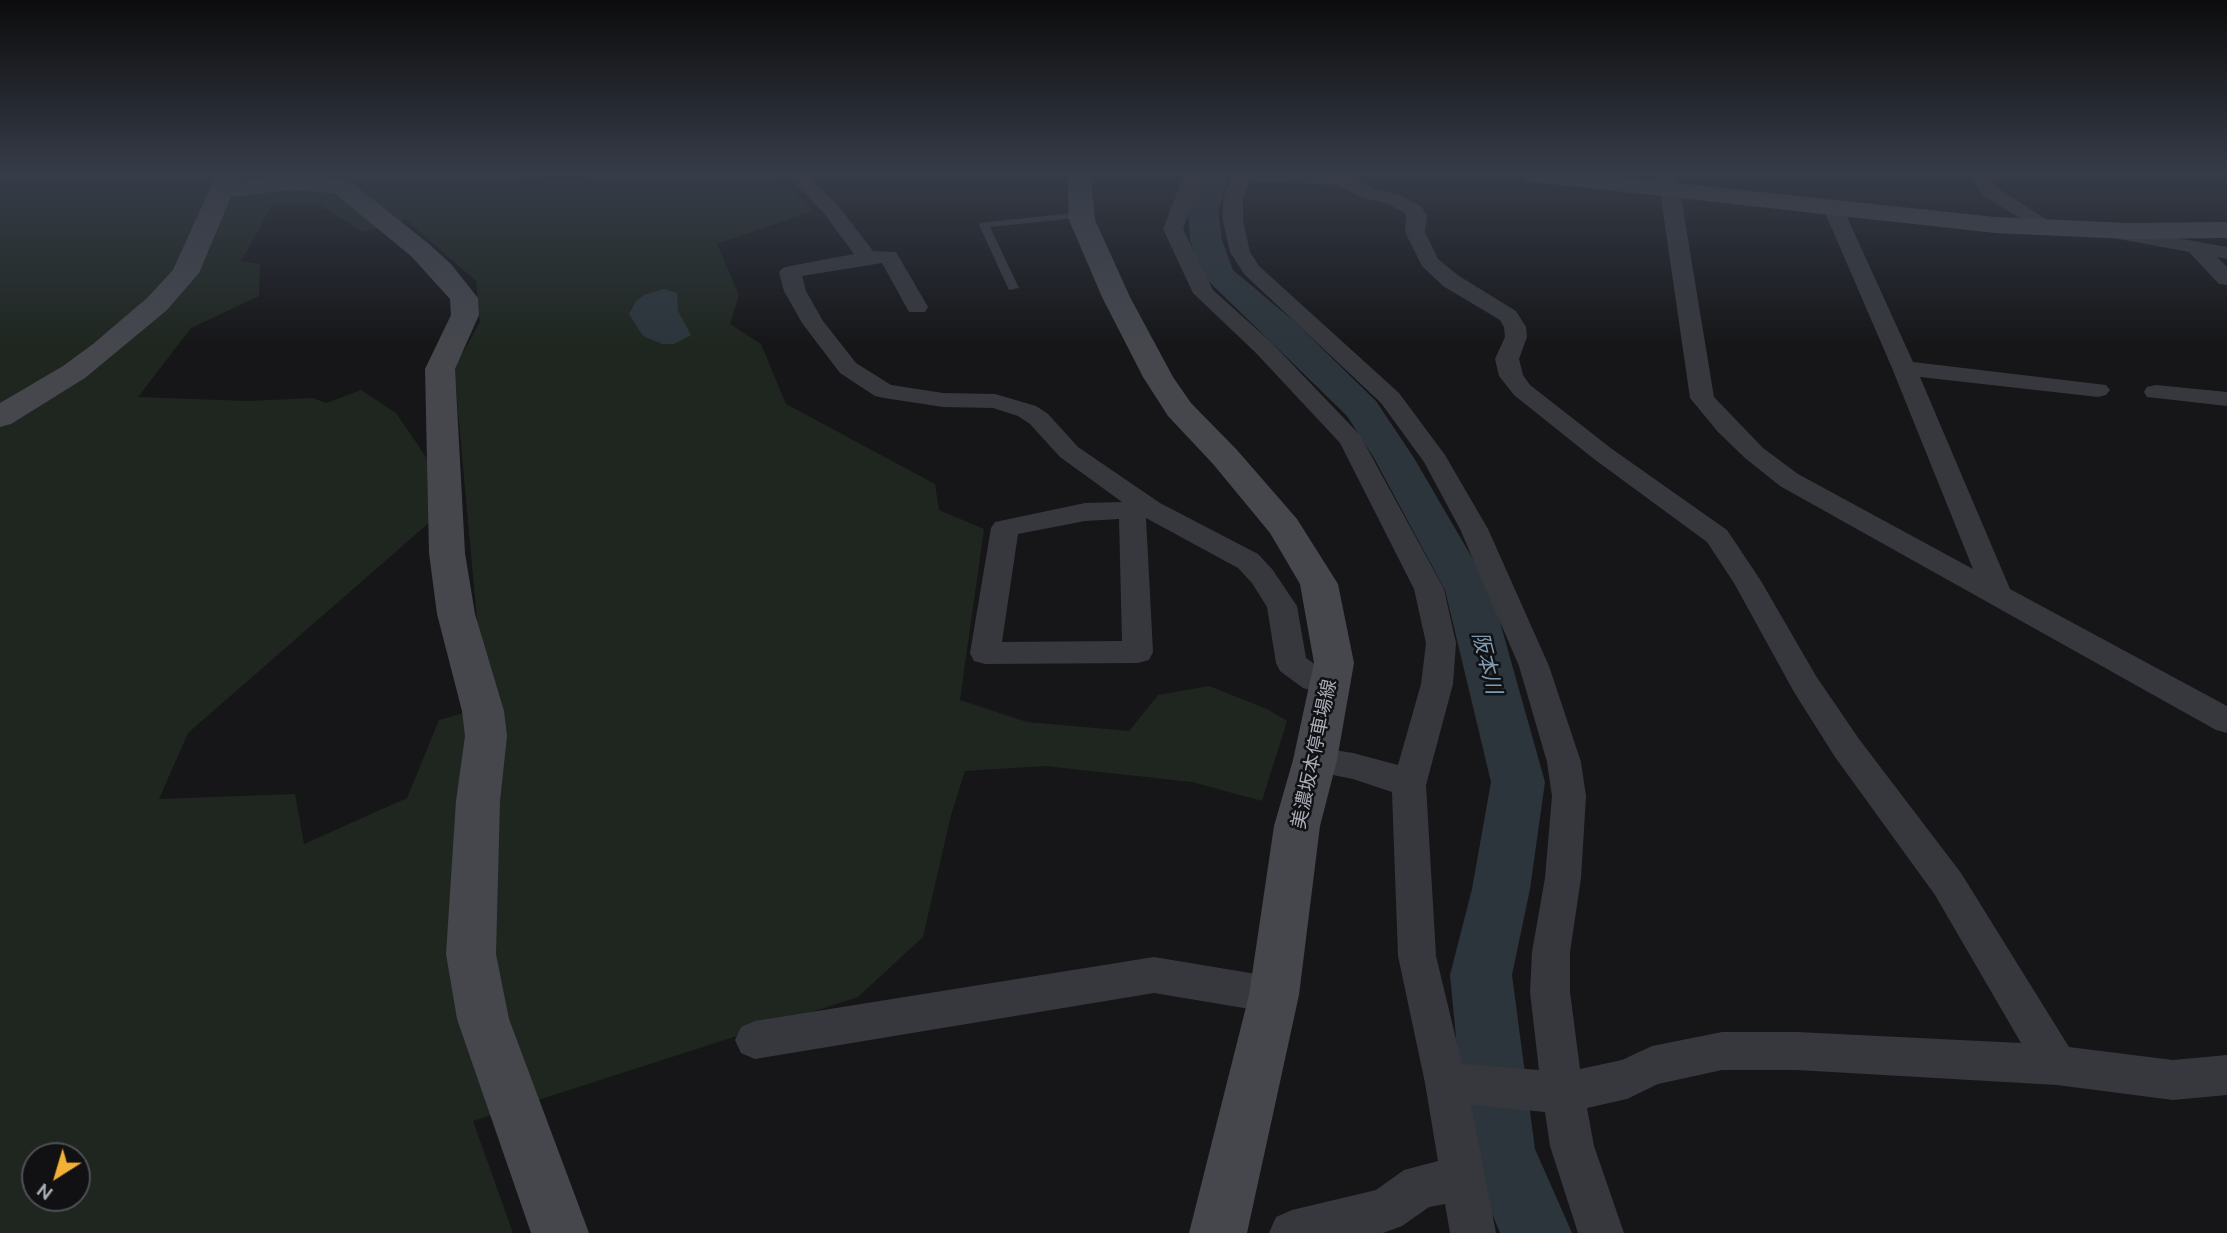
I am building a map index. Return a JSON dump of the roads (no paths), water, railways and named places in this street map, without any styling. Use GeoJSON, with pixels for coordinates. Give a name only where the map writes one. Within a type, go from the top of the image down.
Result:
{"type":"FeatureCollection","features":[{"type":"Feature","properties":{"kind":"street"},"geometry":{"type":"LineString","coordinates":[[0,417],[74,372],[158,303],[185,272],[203,233]]}},
{"type":"Feature","properties":{"kind":"street"},"geometry":{"type":"LineString","coordinates":[[398,233],[441,270],[464,298],[465,315],[440,369],[447,553],[456,614],[483,712],[486,736],[478,801],[471,954],[483,1019],[560,1233]]}},
{"type":"Feature","properties":{"kind":"street"},"geometry":{"type":"LineString","coordinates":[[848,233],[867,258]]}},
{"type":"Feature","properties":{"kind":"street","name":"美濃坂本停車場線"},"geometry":{"type":"LineString","coordinates":[[1089,233],[1116,296],[1158,377],[1179,409],[1225,457],[1284,527],[1319,584],[1334,663],[1315,760],[1297,826],[1274,995],[1220,1225]]}},
{"type":"Feature","properties":{"kind":"street"},"geometry":{"type":"LineString","coordinates":[[1175,233],[1204,293],[1264,348],[1351,440],[1429,589],[1441,643],[1437,684],[1409,785],[1413,910],[1417,956],[1457,1084],[1463,1179],[1473,1233]]}},
{"type":"Feature","properties":{"kind":"street"},"geometry":{"type":"LineString","coordinates":[[1236,233],[1240,252],[1251,270],[1390,398],[1436,461],[1474,529],[1534,666],[1564,762],[1569,796],[1563,878],[1551,952],[1550,992],[1557,1093],[1601,1233]]}},
{"type":"Feature","properties":{"kind":"street"},"geometry":{"type":"LineString","coordinates":[[1415,233],[1429,262],[1451,281],[1508,316],[1516,337],[1507,359],[1511,376],[1522,390],[1603,454],[1717,536],[1748,580],[1805,684],[1847,748],[1948,884],[2057,1065]]}},
{"type":"Feature","properties":{"kind":"street"},"geometry":{"type":"LineString","coordinates":[[1676,233],[1702,398],[1754,453],[1790,480],[2227,721]]}},
{"type":"Feature","properties":{"kind":"street"},"geometry":{"type":"LineString","coordinates":[[1844,233],[1904,368],[1997,592]]}},
{"type":"Feature","properties":{"kind":"street"},"geometry":{"type":"LineString","coordinates":[[2116,233],[2227,254]]}},
{"type":"Feature","properties":{"kind":"street"},"geometry":{"type":"LineString","coordinates":[[2195,247],[2227,279]]}},
{"type":"Feature","properties":{"kind":"street"},"geometry":{"type":"LineString","coordinates":[[917,307],[889,256],[790,272],[795,291],[813,323],[848,368],[884,391],[943,400],[995,401],[1027,411],[1040,419],[1069,452],[1141,509],[1248,561],[1262,576],[1282,606],[1291,663],[1314,680],[1329,683]]}},
{"type":"Feature","properties":{"kind":"street"},"geometry":{"type":"LineString","coordinates":[[1904,368],[2098,390]]}},
{"type":"Feature","properties":{"kind":"street"},"geometry":{"type":"LineString","coordinates":[[2156,392],[2227,399]]}},
{"type":"Feature","properties":{"kind":"street"},"geometry":{"type":"LineString","coordinates":[[1141,509],[1138,652],[985,653],[1005,528],[1085,512],[1141,509]]}},
{"type":"Feature","properties":{"kind":"street"},"geometry":{"type":"LineString","coordinates":[[1315,760],[1367,770],[1409,785]]}},
{"type":"Feature","properties":{"kind":"street"},"geometry":{"type":"LineString","coordinates":[[755,1040],[1154,975],[1274,995]]}},
{"type":"Feature","properties":{"kind":"street"},"geometry":{"type":"LineString","coordinates":[[1457,1084],[1557,1093],[1627,1079],[1652,1066],[1722,1051],[1849,1053],[2057,1065],[2173,1080],[2227,1075]]}},
{"type":"Feature","properties":{"kind":"street"},"geometry":{"type":"LineString","coordinates":[[1293,1233],[1386,1210],[1420,1186],[1463,1179]]}},
{"type":"Feature","properties":{"kind":"lane"},"geometry":{"type":"LineString","coordinates":[[987,233],[1013,288]]}},
{"type":"Feature","properties":{"kind":"waterway","name":"阪本川"},"geometry":{"type":"LineString","coordinates":[[1205,233],[1218,274],[1282,330],[1362,409],[1394,458],[1468,590],[1518,782],[1501,889],[1481,975],[1501,1152],[1536,1233]]}}]}
